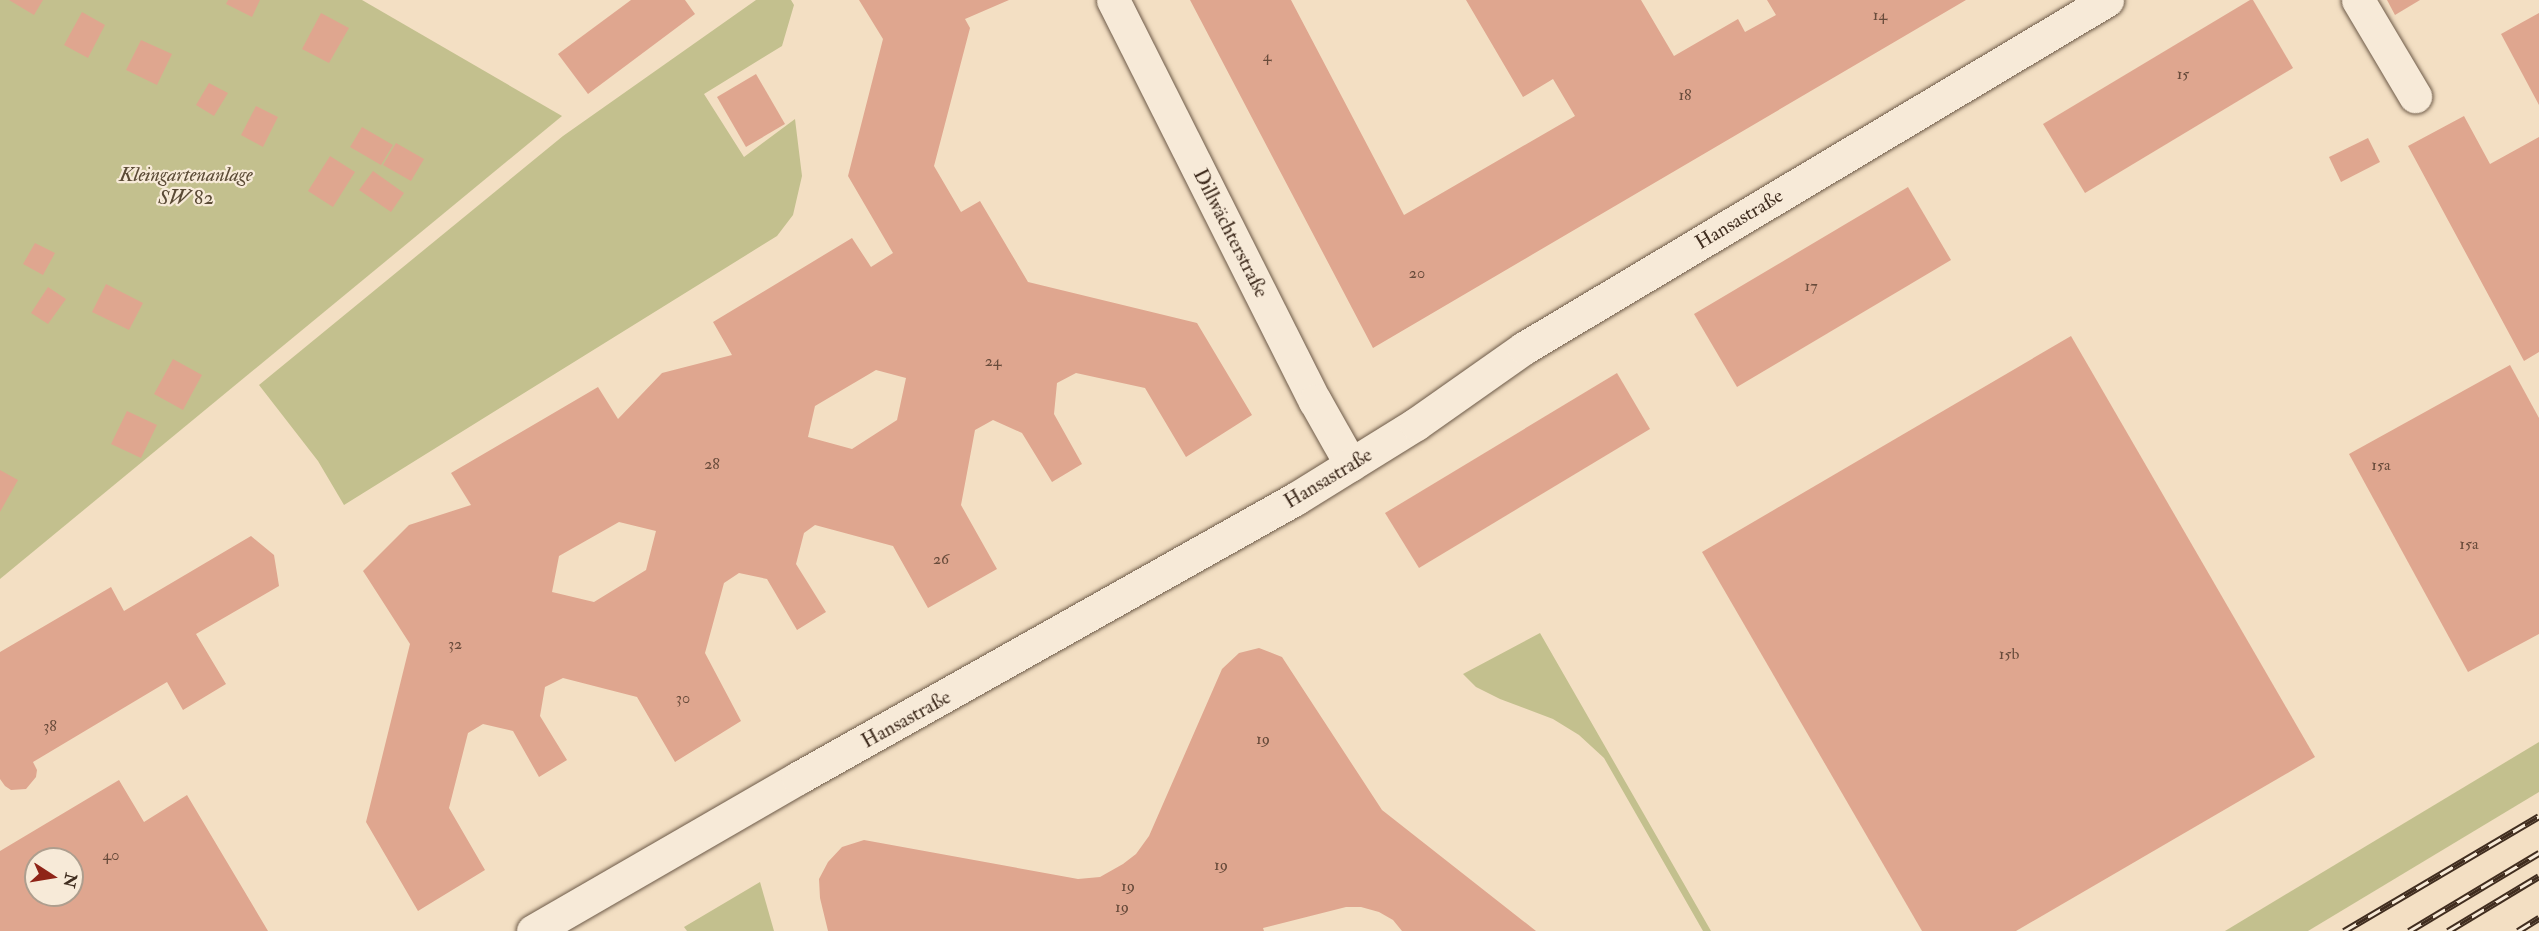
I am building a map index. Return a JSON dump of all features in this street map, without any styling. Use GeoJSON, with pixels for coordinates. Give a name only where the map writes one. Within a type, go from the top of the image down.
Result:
{"type":"FeatureCollection","features":[{"type":"Feature","properties":{"kind":"street","name":"Dillwächterstraße"},"geometry":{"type":"LineString","coordinates":[[1113,0],[1315,401],[1351,465]]}},
{"type":"Feature","properties":{"kind":"street","name":"Hansastraße"},"geometry":{"type":"LineString","coordinates":[[533,931],[1351,465],[1524,348],[2107,0]]}},
{"type":"Feature","properties":{"kind":"street"},"geometry":{"type":"LineString","coordinates":[[2358,0],[2415,96]]}},
{"type":"Feature","properties":{"kind":"green space","name":"Kleingartenanlage SW 82"},"geometry":{"type":"Polygon","coordinates":[[[0,0],[362,0],[562,116],[0,579],[0,0]]]}},
{"type":"Feature","properties":{"kind":"green space"},"geometry":{"type":"Polygon","coordinates":[[[756,0],[791,0],[794,5],[782,46],[704,94],[744,157],[795,119],[802,176],[793,215],[777,236],[344,505],[318,461],[259,385],[563,136],[756,0]]]}},
{"type":"Feature","properties":{"kind":"green space"},"geometry":{"type":"Polygon","coordinates":[[[1540,633],[1711,931],[1703,931],[1604,758],[1579,735],[1553,719],[1500,699],[1476,687],[1463,674],[1540,633]]]}},
{"type":"Feature","properties":{"kind":"green space"},"geometry":{"type":"Polygon","coordinates":[[[2539,742],[2539,792],[2308,931],[2225,931],[2539,742]]]}},
{"type":"Feature","properties":{"kind":"green space"},"geometry":{"type":"Polygon","coordinates":[[[760,882],[774,931],[687,931],[684,927],[760,882]]]}},
{"type":"Feature","properties":{"kind":"building"},"geometry":{"type":"Polygon","coordinates":[[[9,0],[43,0],[34,15],[9,0]]]}},
{"type":"Feature","properties":{"kind":"building"},"geometry":{"type":"Polygon","coordinates":[[[228,0],[260,0],[252,17],[226,4],[228,0]]]}},
{"type":"Feature","properties":{"kind":"building"},"geometry":{"type":"Polygon","coordinates":[[[631,0],[685,0],[695,14],[588,94],[558,54],[631,0]]]}},
{"type":"Feature","properties":{"kind":"building"},"geometry":{"type":"Polygon","coordinates":[[[859,0],[1009,0],[965,19],[970,28],[934,166],[961,212],[980,201],[1028,282],[1197,323],[1252,415],[1186,457],[1145,388],[1076,373],[1057,383],[1054,414],[1082,464],[1052,482],[1022,433],[993,420],[975,430],[961,505],[997,569],[928,608],[893,546],[815,525],[804,533],[796,564],[826,612],[797,630],[767,579],[739,573],[724,583],[705,653],[741,721],[675,762],[637,697],[563,678],[545,687],[540,716],[567,760],[539,777],[513,731],[483,724],[468,733],[449,808],[485,870],[418,911],[366,822],[410,644],[363,571],[409,525],[471,505],[451,473],[598,387],[618,419],[662,373],[732,355],[713,322],[852,238],[871,267],[893,253],[848,176],[883,39],[859,0]],[[876,370],[815,406],[808,437],[852,449],[897,420],[906,378],[876,370]],[[619,522],[559,556],[552,592],[594,602],[646,570],[656,531],[619,522]]]}},
{"type":"Feature","properties":{"kind":"building"},"geometry":{"type":"Polygon","coordinates":[[[1190,0],[1291,0],[1404,215],[1575,116],[1553,79],[1523,97],[1466,0],[1641,0],[1674,56],[1738,19],[1745,32],[1776,15],[1767,0],[1966,0],[1373,348],[1190,0]]]}},
{"type":"Feature","properties":{"kind":"building"},"geometry":{"type":"Polygon","coordinates":[[[2253,0],[2293,68],[2085,193],[2043,124],[2253,0]]]}},
{"type":"Feature","properties":{"kind":"building"},"geometry":{"type":"Polygon","coordinates":[[[2387,0],[2420,0],[2395,15],[2387,0]]]}},
{"type":"Feature","properties":{"kind":"building"},"geometry":{"type":"Polygon","coordinates":[[[82,12],[105,25],[88,58],[64,45],[82,12]]]}},
{"type":"Feature","properties":{"kind":"building"},"geometry":{"type":"Polygon","coordinates":[[[321,13],[349,28],[329,63],[302,49],[321,13]]]}},
{"type":"Feature","properties":{"kind":"building"},"geometry":{"type":"Polygon","coordinates":[[[2539,13],[2539,105],[2501,34],[2539,13]]]}},
{"type":"Feature","properties":{"kind":"building"},"geometry":{"type":"Polygon","coordinates":[[[141,40],[172,54],[157,85],[126,70],[141,40]]]}},
{"type":"Feature","properties":{"kind":"building"},"geometry":{"type":"Polygon","coordinates":[[[756,74],[785,124],[746,147],[717,97],[756,74]]]}},
{"type":"Feature","properties":{"kind":"building"},"geometry":{"type":"Polygon","coordinates":[[[209,83],[228,93],[214,116],[196,105],[209,83]]]}},
{"type":"Feature","properties":{"kind":"building"},"geometry":{"type":"Polygon","coordinates":[[[256,106],[278,117],[263,147],[241,135],[256,106]]]}},
{"type":"Feature","properties":{"kind":"building"},"geometry":{"type":"Polygon","coordinates":[[[2464,116],[2490,164],[2539,137],[2539,352],[2524,361],[2408,146],[2464,116]]]}},
{"type":"Feature","properties":{"kind":"building"},"geometry":{"type":"Polygon","coordinates":[[[362,127],[393,145],[381,165],[350,147],[362,127]]]}},
{"type":"Feature","properties":{"kind":"building"},"geometry":{"type":"Polygon","coordinates":[[[2368,138],[2380,162],[2341,182],[2329,157],[2368,138]]]}},
{"type":"Feature","properties":{"kind":"building"},"geometry":{"type":"Polygon","coordinates":[[[396,143],[424,159],[411,181],[383,165],[396,143]]]}},
{"type":"Feature","properties":{"kind":"building"},"geometry":{"type":"Polygon","coordinates":[[[330,156],[355,172],[333,207],[308,191],[330,156]]]}},
{"type":"Feature","properties":{"kind":"building"},"geometry":{"type":"Polygon","coordinates":[[[373,171],[404,193],[391,212],[359,190],[373,171]]]}},
{"type":"Feature","properties":{"kind":"building"},"geometry":{"type":"Polygon","coordinates":[[[1908,187],[1951,260],[1737,387],[1694,314],[1908,187]]]}},
{"type":"Feature","properties":{"kind":"building"},"geometry":{"type":"Polygon","coordinates":[[[35,243],[55,253],[43,275],[23,264],[35,243]]]}},
{"type":"Feature","properties":{"kind":"building"},"geometry":{"type":"Polygon","coordinates":[[[106,284],[143,303],[129,330],[92,312],[106,284]]]}},
{"type":"Feature","properties":{"kind":"building"},"geometry":{"type":"Polygon","coordinates":[[[48,287],[66,299],[48,324],[31,313],[48,287]]]}},
{"type":"Feature","properties":{"kind":"building"},"geometry":{"type":"Polygon","coordinates":[[[2071,336],[2315,757],[2016,931],[1922,931],[1702,552],[2071,336]]]}},
{"type":"Feature","properties":{"kind":"building"},"geometry":{"type":"Polygon","coordinates":[[[173,359],[202,375],[183,410],[154,394],[173,359]]]}},
{"type":"Feature","properties":{"kind":"building"},"geometry":{"type":"Polygon","coordinates":[[[2510,365],[2539,418],[2539,634],[2468,672],[2349,454],[2510,365]]]}},
{"type":"Feature","properties":{"kind":"building"},"geometry":{"type":"Polygon","coordinates":[[[1617,373],[1650,429],[1419,568],[1385,513],[1617,373]]]}},
{"type":"Feature","properties":{"kind":"building"},"geometry":{"type":"Polygon","coordinates":[[[127,411],[157,425],[141,458],[111,444],[127,411]]]}},
{"type":"Feature","properties":{"kind":"building"},"geometry":{"type":"Polygon","coordinates":[[[0,470],[18,480],[0,512],[0,470]]]}},
{"type":"Feature","properties":{"kind":"building"},"geometry":{"type":"Polygon","coordinates":[[[251,536],[274,555],[279,586],[196,634],[226,684],[183,710],[167,682],[33,762],[37,770],[36,777],[26,789],[11,790],[5,786],[0,779],[0,652],[111,587],[124,611],[251,536]]]}},
{"type":"Feature","properties":{"kind":"building"},"geometry":{"type":"Polygon","coordinates":[[[1259,648],[1282,657],[1382,810],[1536,931],[1402,931],[1393,920],[1379,912],[1361,907],[1346,907],[1263,928],[1264,931],[828,931],[820,898],[819,879],[828,862],[842,847],[864,840],[1078,879],[1100,877],[1123,864],[1136,854],[1149,836],[1222,669],[1239,653],[1259,648]]]}},
{"type":"Feature","properties":{"kind":"building"},"geometry":{"type":"Polygon","coordinates":[[[119,780],[144,822],[187,795],[268,931],[0,931],[0,851],[119,780]]]}},
{"type":"Feature","properties":{"kind":"railway"},"geometry":{"type":"LineString","coordinates":[[2344,931],[2539,816]]}},
{"type":"Feature","properties":{"kind":"railway"},"geometry":{"type":"LineString","coordinates":[[2409,931],[2539,853]]}},
{"type":"Feature","properties":{"kind":"railway"},"geometry":{"type":"LineString","coordinates":[[2448,931],[2539,876]]}},
{"type":"Feature","properties":{"kind":"railway"},"geometry":{"type":"LineString","coordinates":[[2518,931],[2539,918]]}}]}
